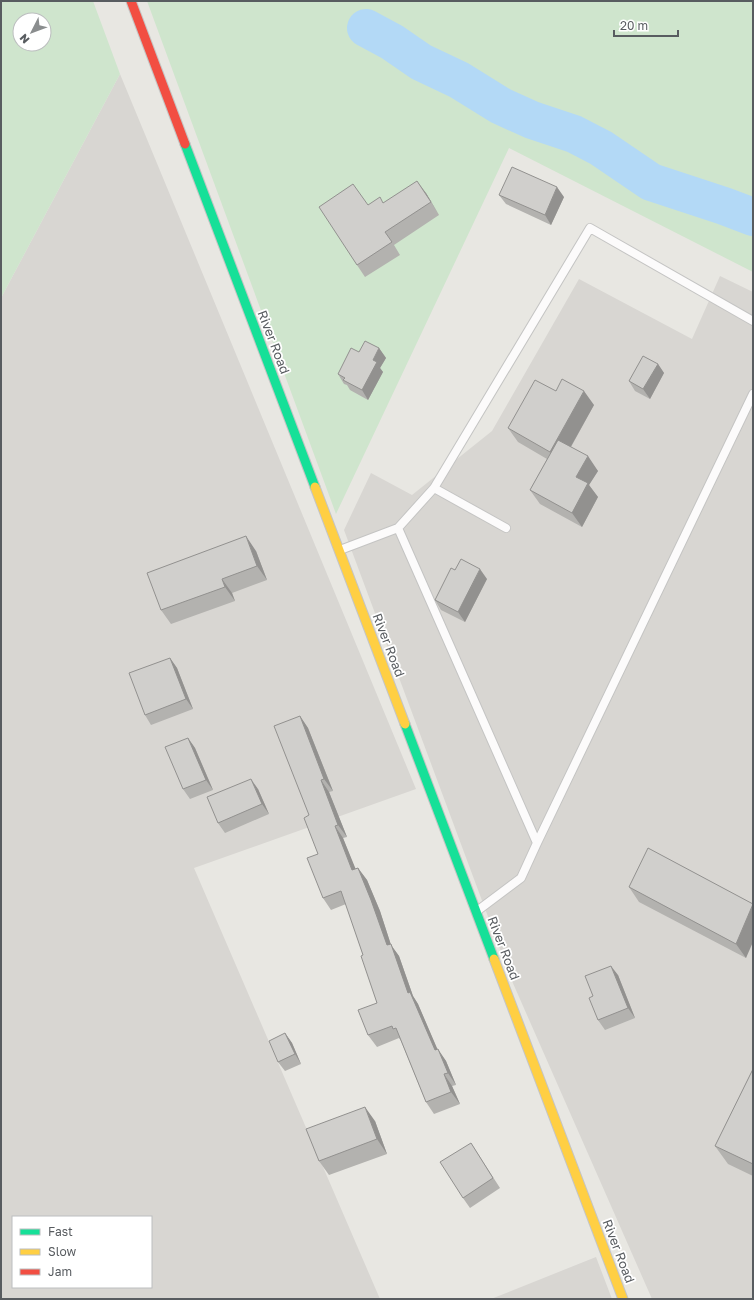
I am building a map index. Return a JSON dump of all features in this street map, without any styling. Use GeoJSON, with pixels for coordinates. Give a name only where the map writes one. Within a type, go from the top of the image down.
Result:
{"type":"FeatureCollection","features":[{"type":"Feature","properties":{"kind":"street","name":"River Road"},"geometry":{"type":"LineString","coordinates":[[131,1],[623,1299]]}},
{"type":"Feature","properties":{"kind":"lane"},"geometry":{"type":"LineString","coordinates":[[339,550],[398,528],[434,488],[590,228],[753,321]]}},
{"type":"Feature","properties":{"kind":"lane"},"geometry":{"type":"LineString","coordinates":[[476,912],[521,878],[753,394]]}},
{"type":"Feature","properties":{"kind":"lane"},"geometry":{"type":"LineString","coordinates":[[434,488],[506,528]]}},
{"type":"Feature","properties":{"kind":"lane"},"geometry":{"type":"LineString","coordinates":[[398,528],[537,843]]}},
{"type":"Feature","properties":{"kind":"shaded area"},"geometry":{"type":"Polygon","coordinates":[[[120,74],[416,789],[194,868],[380,1299],[1,1299],[1,298],[120,74]]]}},
{"type":"Feature","properties":{"kind":"shaded area"},"geometry":{"type":"Polygon","coordinates":[[[720,276],[753,292],[753,1299],[652,1299],[512,981],[344,530],[371,473],[412,495],[492,431],[579,279],[692,339],[720,276]]]}},
{"type":"Feature","properties":{"kind":"shaded area"},"geometry":{"type":"Polygon","coordinates":[[[596,1257],[612,1299],[491,1299],[596,1257]]]}},
{"type":"Feature","properties":{"kind":"green space"},"geometry":{"type":"Polygon","coordinates":[[[1,1],[93,1],[120,74],[1,298],[1,1]]]}},
{"type":"Feature","properties":{"kind":"green space"},"geometry":{"type":"Polygon","coordinates":[[[147,1],[753,1],[753,272],[509,148],[336,514],[147,1]]]}},
{"type":"Feature","properties":{"kind":"building"},"geometry":{"type":"Polygon","coordinates":[[[512,167],[557,187],[545,215],[499,195],[512,167]]]}},
{"type":"Feature","properties":{"kind":"building"},"geometry":{"type":"Polygon","coordinates":[[[417,181],[431,202],[385,232],[392,242],[357,265],[319,207],[353,184],[368,205],[380,197],[383,203],[417,181]]]}},
{"type":"Feature","properties":{"kind":"building"},"geometry":{"type":"Polygon","coordinates":[[[365,341],[379,348],[373,360],[377,362],[362,390],[343,380],[345,378],[338,374],[351,348],[359,352],[365,341]]]}},
{"type":"Feature","properties":{"kind":"building"},"geometry":{"type":"Polygon","coordinates":[[[643,356],[658,364],[643,389],[629,381],[643,356]]]}},
{"type":"Feature","properties":{"kind":"building"},"geometry":{"type":"Polygon","coordinates":[[[562,379],[584,391],[550,452],[508,428],[535,380],[556,391],[562,379]]]}},
{"type":"Feature","properties":{"kind":"building"},"geometry":{"type":"Polygon","coordinates":[[[558,440],[588,456],[576,477],[588,483],[572,513],[530,490],[558,440]]]}},
{"type":"Feature","properties":{"kind":"building"},"geometry":{"type":"Polygon","coordinates":[[[246,536],[257,566],[222,579],[225,587],[161,610],[147,573],[246,536]]]}},
{"type":"Feature","properties":{"kind":"building"},"geometry":{"type":"Polygon","coordinates":[[[461,559],[480,569],[458,612],[435,600],[451,568],[455,570],[461,559]]]}},
{"type":"Feature","properties":{"kind":"building"},"geometry":{"type":"Polygon","coordinates":[[[170,658],[186,699],[145,715],[129,673],[170,658]]]}},
{"type":"Feature","properties":{"kind":"building"},"geometry":{"type":"Polygon","coordinates":[[[300,716],[324,779],[321,780],[338,825],[335,826],[352,870],[358,868],[387,945],[391,944],[408,993],[410,992],[435,1050],[438,1049],[448,1073],[444,1074],[451,1092],[426,1102],[396,1028],[393,1029],[392,1026],[368,1035],[358,1010],[377,1003],[361,956],[363,955],[341,891],[323,898],[307,858],[318,854],[304,818],[309,815],[274,726],[300,716]]]}},
{"type":"Feature","properties":{"kind":"building"},"geometry":{"type":"Polygon","coordinates":[[[188,738],[206,780],[183,789],[165,747],[188,738]]]}},
{"type":"Feature","properties":{"kind":"building"},"geometry":{"type":"Polygon","coordinates":[[[251,779],[262,804],[218,823],[207,797],[251,779]]]}},
{"type":"Feature","properties":{"kind":"building"},"geometry":{"type":"Polygon","coordinates":[[[648,848],[753,904],[736,944],[629,887],[648,848]]]}},
{"type":"Feature","properties":{"kind":"building"},"geometry":{"type":"Polygon","coordinates":[[[611,966],[628,1008],[598,1020],[589,998],[593,996],[585,976],[611,966]]]}},
{"type":"Feature","properties":{"kind":"building"},"geometry":{"type":"Polygon","coordinates":[[[285,1033],[295,1054],[278,1062],[269,1041],[285,1033]]]}},
{"type":"Feature","properties":{"kind":"building"},"geometry":{"type":"Polygon","coordinates":[[[753,1069],[753,1164],[715,1146],[753,1069]]]}},
{"type":"Feature","properties":{"kind":"building"},"geometry":{"type":"Polygon","coordinates":[[[365,1107],[377,1139],[319,1161],[306,1129],[365,1107]]]}},
{"type":"Feature","properties":{"kind":"building"},"geometry":{"type":"Polygon","coordinates":[[[471,1143],[493,1178],[463,1198],[440,1162],[471,1143]]]}},
{"type":"Feature","properties":{"kind":"waterway"},"geometry":{"type":"LineString","coordinates":[[366,28],[392,42],[421,62],[459,80],[501,106],[532,120],[574,134],[601,148],[651,182],[753,217]]}},
{"type":"Feature","properties":{"kind":"traffic: fast"},"geometry":{"type":"LineString","coordinates":[[185,144],[315,487]]}},
{"type":"Feature","properties":{"kind":"traffic: fast"},"geometry":{"type":"LineString","coordinates":[[405,724],[494,959]]}},
{"type":"Feature","properties":{"kind":"traffic: slow"},"geometry":{"type":"LineString","coordinates":[[315,487],[405,724]]}},
{"type":"Feature","properties":{"kind":"traffic: slow"},"geometry":{"type":"LineString","coordinates":[[494,959],[623,1299]]}},
{"type":"Feature","properties":{"kind":"traffic: jam"},"geometry":{"type":"LineString","coordinates":[[131,1],[185,144]]}}]}
